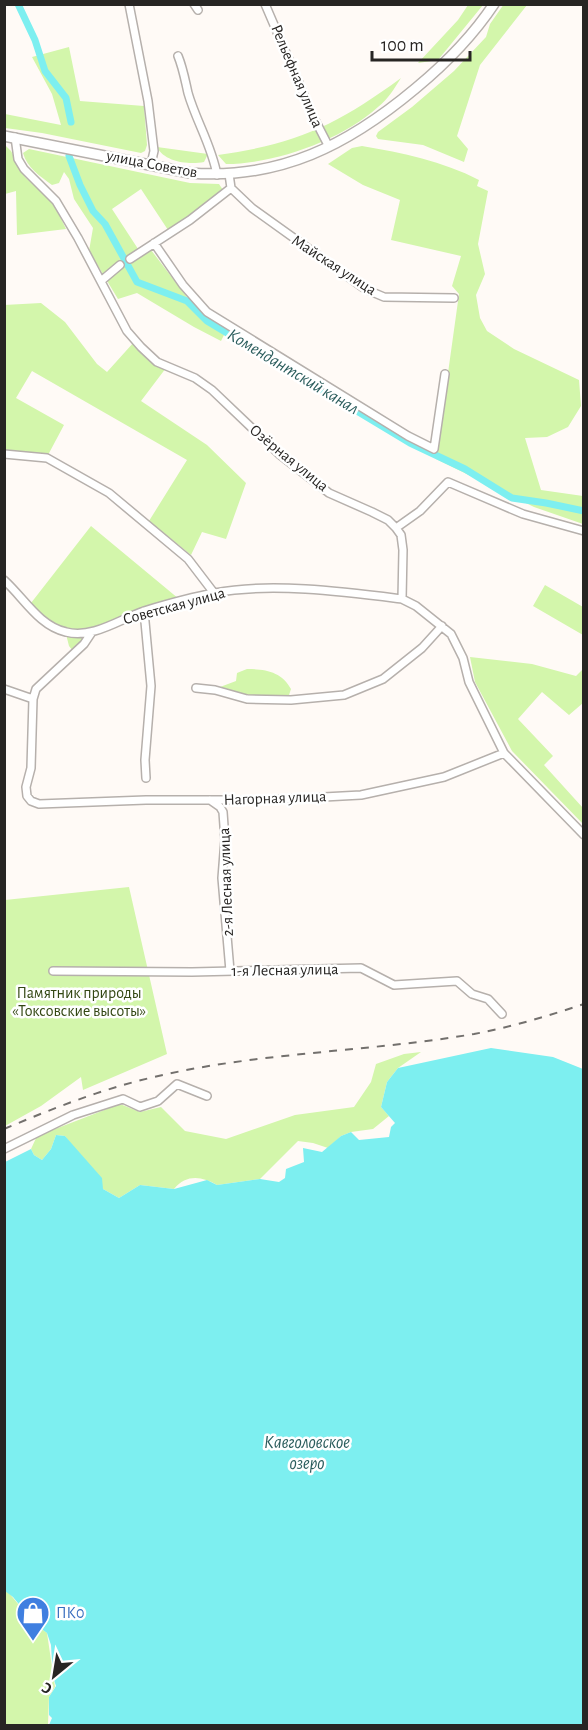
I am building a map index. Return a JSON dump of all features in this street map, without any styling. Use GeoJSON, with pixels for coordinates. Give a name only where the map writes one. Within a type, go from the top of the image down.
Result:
{"type":"FeatureCollection","features":[{"type":"Feature","properties":{"kind":"main road","name":"улица Советов"},"geometry":{"type":"LineString","coordinates":[[4,136],[190,173],[217,175],[268,169],[329,147],[371,123],[422,83],[462,45],[494,4]]}},
{"type":"Feature","properties":{"kind":"street"},"geometry":{"type":"LineString","coordinates":[[129,4],[148,101],[154,151],[151,164]]}},
{"type":"Feature","properties":{"kind":"street","name":"Рельефная улица"},"geometry":{"type":"LineString","coordinates":[[265,4],[307,104],[329,147]]}},
{"type":"Feature","properties":{"kind":"street"},"geometry":{"type":"LineString","coordinates":[[178,56],[184,70],[188,93],[214,161],[217,175]]}},
{"type":"Feature","properties":{"kind":"street","name":"Озёрная улица"},"geometry":{"type":"LineString","coordinates":[[15,137],[21,164],[34,181],[56,201],[126,331],[157,362],[195,378],[212,390],[279,454],[329,493],[388,520],[396,528]]}},
{"type":"Feature","properties":{"kind":"street"},"geometry":{"type":"LineString","coordinates":[[130,259],[190,220],[231,188],[229,174]]}},
{"type":"Feature","properties":{"kind":"street","name":"Майская улица"},"geometry":{"type":"LineString","coordinates":[[231,188],[252,208],[366,289],[384,297],[454,298]]}},
{"type":"Feature","properties":{"kind":"street"},"geometry":{"type":"LineString","coordinates":[[154,243],[183,285],[207,312],[408,436],[434,449],[445,374]]}},
{"type":"Feature","properties":{"kind":"street"},"geometry":{"type":"LineString","coordinates":[[101,281],[120,265]]}},
{"type":"Feature","properties":{"kind":"street"},"geometry":{"type":"LineString","coordinates":[[4,454],[46,458],[109,493],[188,559],[214,593]]}},
{"type":"Feature","properties":{"kind":"street"},"geometry":{"type":"LineString","coordinates":[[584,531],[523,514],[448,482],[420,511],[396,528],[401,535],[403,550],[402,599],[416,606],[451,634],[463,658],[468,682],[504,753],[584,835]]}},
{"type":"Feature","properties":{"kind":"street","name":"Советская улица"},"geometry":{"type":"LineString","coordinates":[[4,580],[43,622],[68,633],[92,632],[144,611],[214,593],[259,589],[310,590],[402,599]]}},
{"type":"Feature","properties":{"kind":"street"},"geometry":{"type":"LineString","coordinates":[[144,611],[152,686],[145,760],[146,778]]}},
{"type":"Feature","properties":{"kind":"street"},"geometry":{"type":"LineString","coordinates":[[196,688],[215,690],[247,699],[291,700],[344,695],[383,679],[422,648],[442,627]]}},
{"type":"Feature","properties":{"kind":"street"},"geometry":{"type":"LineString","coordinates":[[4,689],[33,699],[36,688],[84,644],[92,632]]}},
{"type":"Feature","properties":{"kind":"street","name":"Нагорная улица"},"geometry":{"type":"LineString","coordinates":[[33,699],[31,768],[26,786],[27,795],[39,804],[268,800],[361,795],[444,777],[504,753]]}},
{"type":"Feature","properties":{"kind":"street","name":"2-я Лесная улица"},"geometry":{"type":"LineString","coordinates":[[210,800],[223,812],[225,840],[222,878],[230,971]]}},
{"type":"Feature","properties":{"kind":"street","name":"1-я Лесная улица"},"geometry":{"type":"LineString","coordinates":[[52,971],[361,968],[393,985],[457,981],[472,994],[488,999],[502,1014]]}},
{"type":"Feature","properties":{"kind":"street"},"geometry":{"type":"LineString","coordinates":[[4,1149],[73,1115],[123,1099],[140,1107],[158,1101],[177,1084],[207,1095]]}},
{"type":"Feature","properties":{"kind":"green space"},"geometry":{"type":"Polygon","coordinates":[[[504,4],[527,5],[480,65],[457,136],[468,149],[464,162],[423,145],[378,139],[376,136],[378,132],[454,71],[486,37],[490,24],[504,4]]]}},
{"type":"Feature","properties":{"kind":"green space"},"geometry":{"type":"Polygon","coordinates":[[[468,5],[483,5],[438,60],[418,63],[458,20],[468,5]]]}},
{"type":"Feature","properties":{"kind":"green space"},"geometry":{"type":"Polygon","coordinates":[[[69,47],[80,101],[144,106],[147,145],[145,151],[141,153],[5,128],[5,114],[61,125],[52,94],[32,57],[69,47]]]}},
{"type":"Feature","properties":{"kind":"green space"},"geometry":{"type":"Polygon","coordinates":[[[401,78],[378,107],[346,130],[327,140],[286,155],[245,163],[226,164],[218,155],[271,145],[315,130],[357,108],[401,78]]]}},
{"type":"Feature","properties":{"kind":"green space"},"geometry":{"type":"Polygon","coordinates":[[[5,145],[11,151],[25,177],[54,204],[66,229],[17,235],[16,191],[5,194],[5,145]]]}},
{"type":"Feature","properties":{"kind":"green space"},"geometry":{"type":"Polygon","coordinates":[[[362,146],[407,155],[465,173],[479,180],[477,186],[488,191],[478,244],[485,274],[476,295],[480,318],[487,331],[514,349],[579,380],[581,406],[568,427],[547,437],[525,438],[541,490],[583,496],[583,524],[534,507],[436,459],[459,294],[452,286],[461,256],[391,240],[400,200],[363,185],[328,164],[352,148],[362,146]]]}},
{"type":"Feature","properties":{"kind":"green space"},"geometry":{"type":"Polygon","coordinates":[[[157,147],[208,154],[204,162],[184,163],[165,156],[157,147]]]}},
{"type":"Feature","properties":{"kind":"green space"},"geometry":{"type":"Polygon","coordinates":[[[29,149],[190,183],[219,184],[223,190],[168,230],[141,189],[112,209],[142,255],[151,250],[206,322],[225,333],[221,341],[137,293],[118,299],[89,251],[93,228],[74,199],[69,179],[64,172],[59,183],[52,185],[31,167],[25,158],[23,153],[29,149]]]}},
{"type":"Feature","properties":{"kind":"green space"},"geometry":{"type":"Polygon","coordinates":[[[41,303],[65,322],[97,364],[107,372],[134,342],[166,368],[141,401],[207,445],[246,483],[226,539],[202,532],[191,555],[149,521],[187,460],[32,371],[16,398],[64,425],[48,455],[5,451],[4,305],[41,303]]]}},
{"type":"Feature","properties":{"kind":"green space"},"geometry":{"type":"Polygon","coordinates":[[[91,526],[179,599],[121,616],[92,629],[94,633],[73,651],[66,634],[57,626],[44,620],[31,603],[91,526]]]}},
{"type":"Feature","properties":{"kind":"green space"},"geometry":{"type":"Polygon","coordinates":[[[545,585],[583,607],[583,635],[533,606],[545,585]]]}},
{"type":"Feature","properties":{"kind":"green space"},"geometry":{"type":"Polygon","coordinates":[[[470,657],[532,664],[576,676],[583,669],[583,703],[569,715],[542,692],[518,719],[553,756],[544,765],[583,808],[583,824],[512,751],[475,682],[470,657]]]}},
{"type":"Feature","properties":{"kind":"green space"},"geometry":{"type":"Polygon","coordinates":[[[247,669],[267,671],[278,675],[291,689],[289,695],[272,698],[254,697],[220,687],[236,681],[237,673],[247,669]]]}},
{"type":"Feature","properties":{"kind":"green space","name":"Памятник природы «Токсовские высоты»"},"geometry":{"type":"Polygon","coordinates":[[[129,887],[167,1054],[83,1090],[81,1077],[41,1106],[5,1126],[5,900],[129,887]]]}},
{"type":"Feature","properties":{"kind":"green space"},"geometry":{"type":"Polygon","coordinates":[[[421,1052],[398,1068],[387,1082],[381,1107],[389,1116],[373,1129],[341,1136],[328,1148],[298,1141],[260,1179],[217,1185],[194,1178],[184,1181],[174,1189],[140,1185],[119,1198],[103,1189],[65,1136],[56,1135],[51,1149],[42,1160],[34,1155],[31,1149],[37,1136],[120,1104],[140,1112],[161,1107],[185,1131],[226,1139],[295,1115],[354,1107],[371,1082],[376,1064],[404,1054],[421,1052]]]}},
{"type":"Feature","properties":{"kind":"green space"},"geometry":{"type":"Polygon","coordinates":[[[4,1587],[34,1623],[47,1633],[55,1687],[49,1697],[48,1725],[5,1725],[4,1587]]]}},
{"type":"Feature","properties":{"kind":"water","name":"Кавголовское озеро"},"geometry":{"type":"Polygon","coordinates":[[[491,1048],[553,1057],[583,1069],[583,1725],[49,1725],[52,1718],[49,1715],[49,1697],[56,1686],[53,1677],[51,1645],[47,1633],[35,1624],[13,1597],[5,1591],[5,1162],[31,1149],[34,1155],[42,1160],[51,1149],[56,1135],[65,1136],[102,1178],[103,1189],[119,1198],[140,1185],[174,1189],[207,1180],[217,1185],[260,1179],[279,1182],[285,1178],[286,1169],[304,1162],[303,1148],[322,1152],[341,1136],[351,1132],[359,1140],[389,1137],[391,1127],[395,1123],[381,1107],[387,1082],[398,1068],[491,1048]]]}},
{"type":"Feature","properties":{"kind":"waterway","name":"Комендантский канал"},"geometry":{"type":"LineString","coordinates":[[18,4],[35,40],[45,71],[66,98],[71,122]]}},
{"type":"Feature","properties":{"kind":"waterway","name":"Комендантский канал"},"geometry":{"type":"LineString","coordinates":[[69,156],[93,211],[105,224],[137,282],[187,301],[207,321],[410,443],[465,469],[512,498],[584,511]]}},
{"type":"Feature","properties":{"kind":"railway"},"geometry":{"type":"LineString","coordinates":[[4,1129],[78,1100],[154,1077],[233,1062],[474,1034],[529,1021],[584,1004]]}},
{"type":"Feature","properties":{"kind":"place","name":"ПК0"},"geometry":{"type":"Point","coordinates":[33,1642]}}]}
